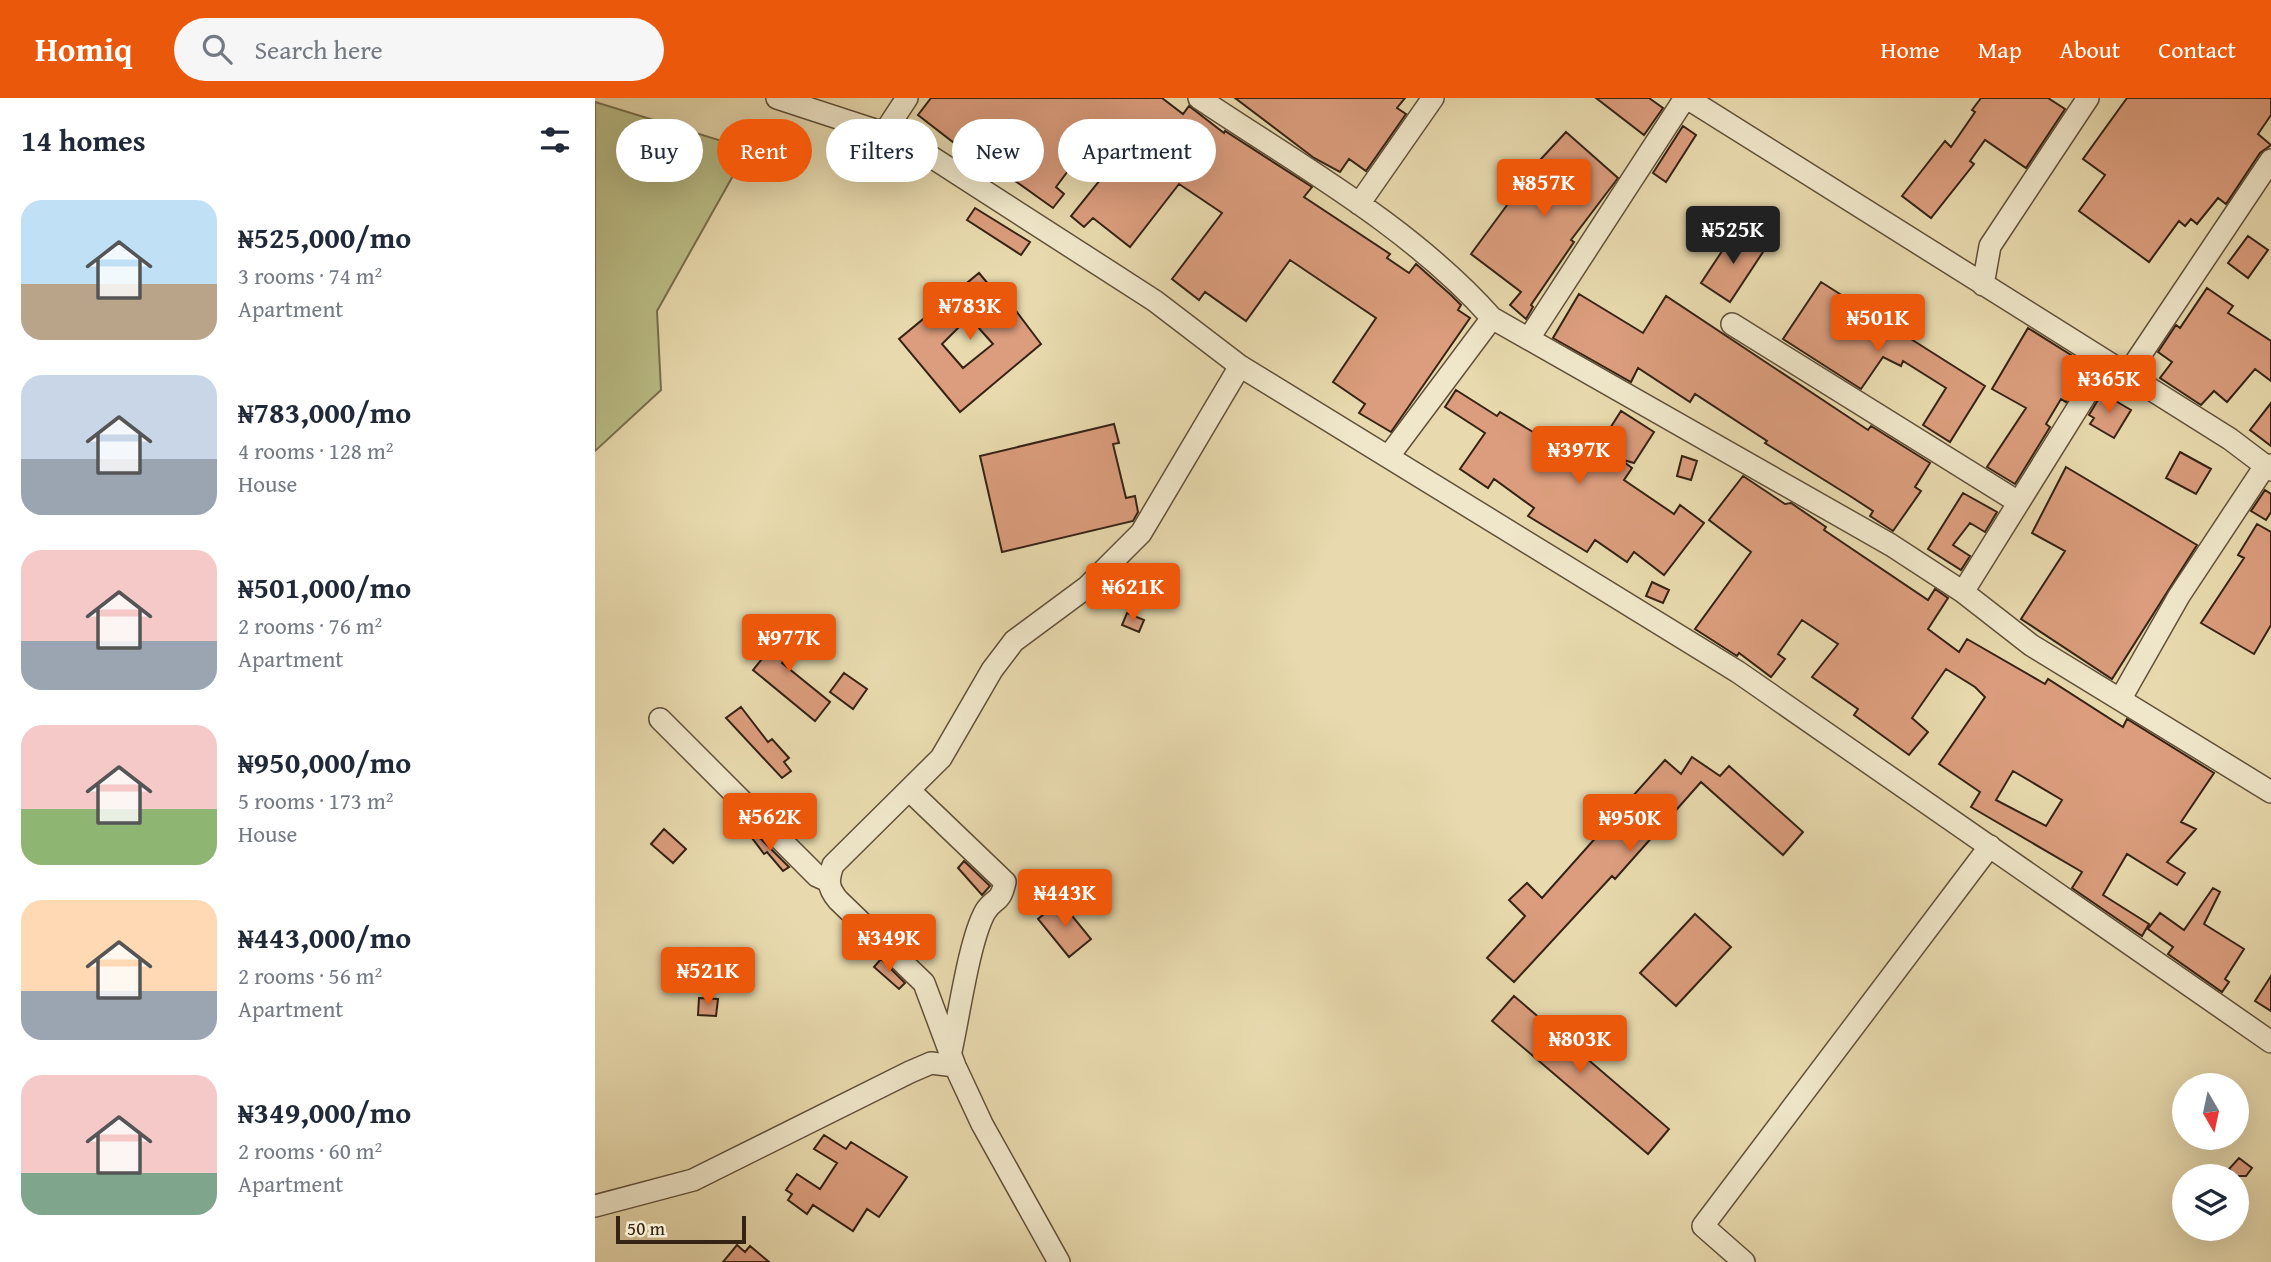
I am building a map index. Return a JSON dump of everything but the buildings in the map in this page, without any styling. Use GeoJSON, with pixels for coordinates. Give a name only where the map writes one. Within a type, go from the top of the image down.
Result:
{"type":"FeatureCollection","features":[{"type":"Feature","properties":{"kind":"street"},"geometry":{"type":"LineString","coordinates":[[777,98],[839,119]]}},
{"type":"Feature","properties":{"kind":"street"},"geometry":{"type":"LineString","coordinates":[[894,119],[907,98]]}},
{"type":"Feature","properties":{"kind":"street"},"geometry":{"type":"LineString","coordinates":[[1199,98],[1359,204],[1465,287],[1492,318],[1660,415],[1814,498],[1963,592],[2031,645],[2271,791]]}},
{"type":"Feature","properties":{"kind":"street"},"geometry":{"type":"LineString","coordinates":[[1359,204],[1433,98]]}},
{"type":"Feature","properties":{"kind":"street"},"geometry":{"type":"LineString","coordinates":[[1529,338],[1686,98],[2105,364],[2230,439],[2269,467],[2179,596],[2121,698]]}},
{"type":"Feature","properties":{"kind":"street"},"geometry":{"type":"LineString","coordinates":[[1983,285],[1990,246],[2077,102]]}},
{"type":"Feature","properties":{"kind":"street"},"geometry":{"type":"LineString","coordinates":[[2127,375],[2271,160]]}},
{"type":"Feature","properties":{"kind":"street"},"geometry":{"type":"LineString","coordinates":[[938,161],[1155,301],[1240,366],[1738,672],[2271,1042]]}},
{"type":"Feature","properties":{"kind":"street"},"geometry":{"type":"LineString","coordinates":[[1388,457],[1492,318]]}},
{"type":"Feature","properties":{"kind":"street"},"geometry":{"type":"LineString","coordinates":[[1731,324],[2018,502]]}},
{"type":"Feature","properties":{"kind":"street"},"geometry":{"type":"LineString","coordinates":[[1963,592],[2105,364]]}},
{"type":"Feature","properties":{"kind":"street"},"geometry":{"type":"LineString","coordinates":[[1059,1262],[982,1124],[923,983],[838,900],[830,891],[828,881],[833,865],[941,758],[992,670],[1014,641],[1087,587],[1141,533],[1240,366]]}},
{"type":"Feature","properties":{"kind":"street"},"geometry":{"type":"LineString","coordinates":[[660,719],[817,876],[828,881]]}},
{"type":"Feature","properties":{"kind":"street"},"geometry":{"type":"LineString","coordinates":[[909,790],[1005,882],[1001,898],[986,911],[972,956],[953,1059]]}},
{"type":"Feature","properties":{"kind":"street"},"geometry":{"type":"LineString","coordinates":[[1744,1262],[1703,1226],[1990,845]]}},
{"type":"Feature","properties":{"kind":"street"},"geometry":{"type":"LineString","coordinates":[[595,1206],[693,1180],[910,1072],[931,1063],[953,1059]]}},
{"type":"Feature","properties":{"kind":"green space"},"geometry":{"type":"Polygon","coordinates":[[[595,102],[650,119],[616,119],[616,182],[703,182],[703,135],[717,139],[717,182],[729,182],[657,311],[661,390],[595,451],[595,102]]]}}]}
